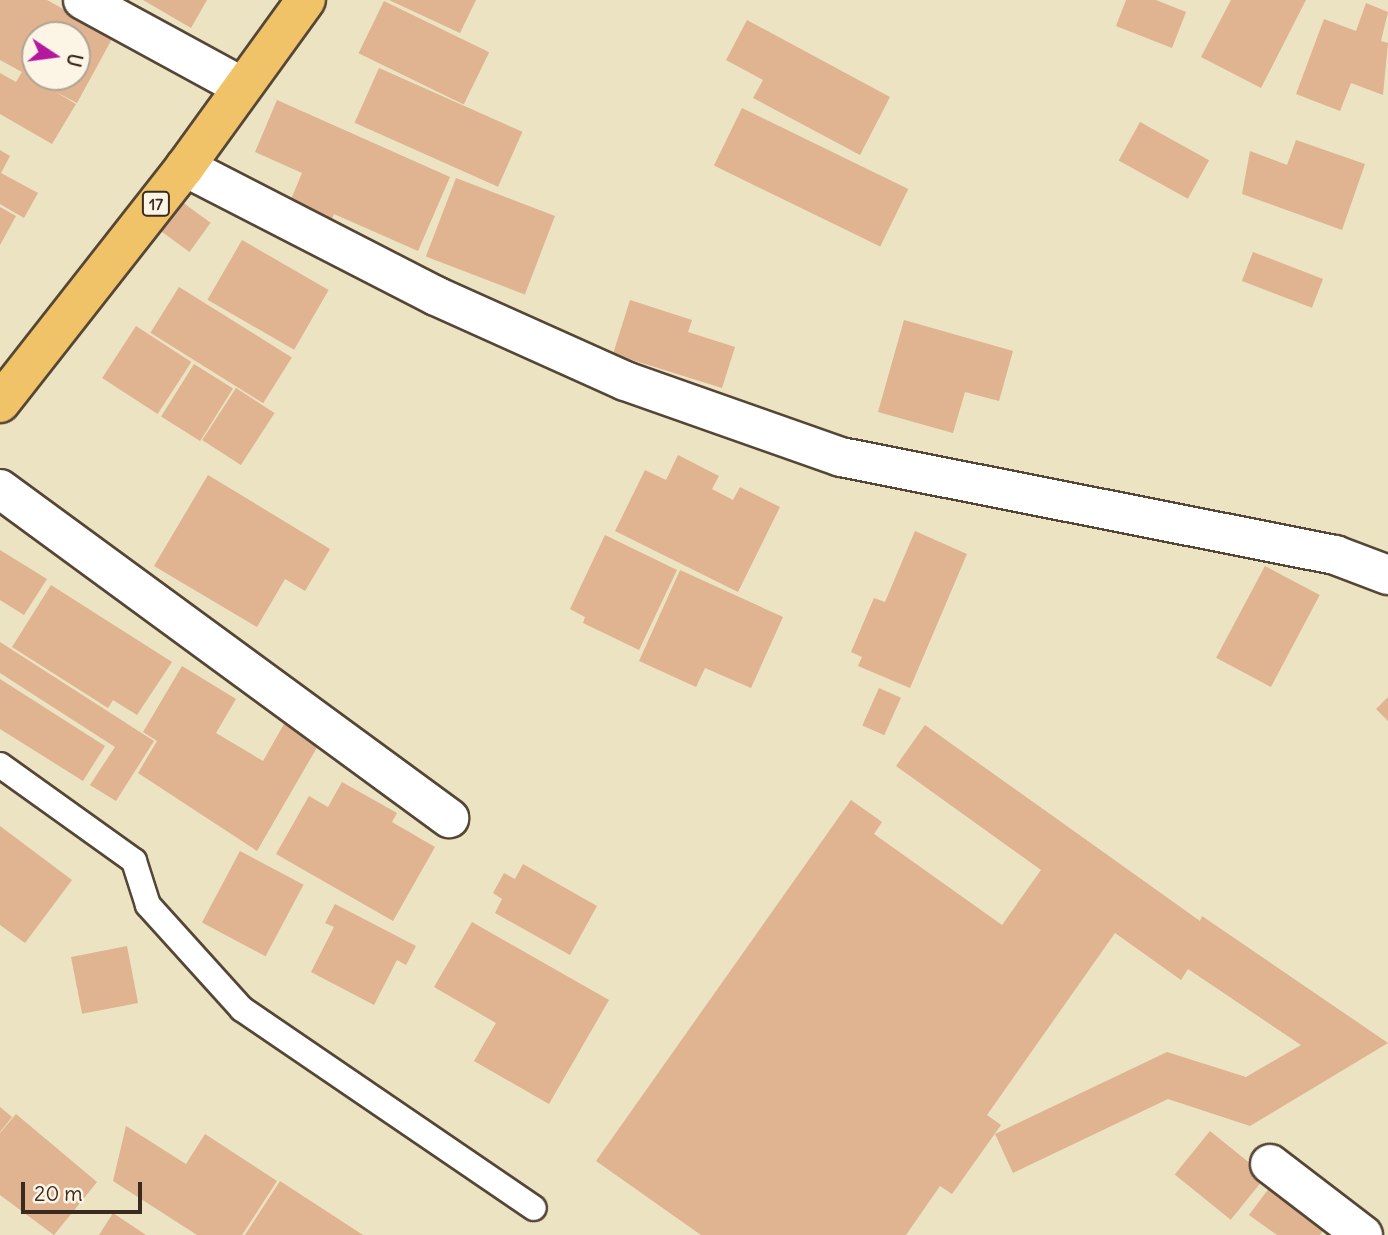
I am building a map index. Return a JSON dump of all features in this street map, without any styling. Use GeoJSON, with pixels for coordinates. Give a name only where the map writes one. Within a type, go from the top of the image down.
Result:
{"type":"FeatureCollection","features":[{"type":"Feature","properties":{"kind":"highway","name":"17"},"geometry":{"type":"LineString","coordinates":[[0,403],[185,167],[239,85],[306,0]]}},
{"type":"Feature","properties":{"kind":"street"},"geometry":{"type":"LineString","coordinates":[[83,0],[239,85]]}},
{"type":"Feature","properties":{"kind":"street"},"geometry":{"type":"LineString","coordinates":[[185,167],[436,296],[625,381],[841,457],[1335,555],[1388,575]]}},
{"type":"Feature","properties":{"kind":"street"},"geometry":{"type":"LineString","coordinates":[[0,489],[449,818]]}},
{"type":"Feature","properties":{"kind":"street"},"geometry":{"type":"LineString","coordinates":[[1270,1164],[1363,1235]]}},
{"type":"Feature","properties":{"kind":"lane"},"geometry":{"type":"LineString","coordinates":[[0,765],[134,861],[148,905],[242,1009],[534,1208]]}},
{"type":"Feature","properties":{"kind":"building"},"geometry":{"type":"Polygon","coordinates":[[[0,0],[47,0],[84,21],[21,21],[21,71],[0,60],[0,0]]]}},
{"type":"Feature","properties":{"kind":"building"},"geometry":{"type":"Polygon","coordinates":[[[143,0],[207,0],[191,28],[143,0]]]}},
{"type":"Feature","properties":{"kind":"building"},"geometry":{"type":"Polygon","coordinates":[[[389,0],[476,0],[460,33],[389,0]]]}},
{"type":"Feature","properties":{"kind":"building"},"geometry":{"type":"Polygon","coordinates":[[[1126,0],[1156,0],[1186,12],[1172,48],[1116,26],[1126,0]]]}},
{"type":"Feature","properties":{"kind":"building"},"geometry":{"type":"Polygon","coordinates":[[[1231,0],[1306,0],[1261,88],[1201,57],[1231,0]]]}},
{"type":"Feature","properties":{"kind":"building"},"geometry":{"type":"Polygon","coordinates":[[[384,1],[489,52],[464,104],[359,53],[384,1]]]}},
{"type":"Feature","properties":{"kind":"building"},"geometry":{"type":"Polygon","coordinates":[[[1366,3],[1388,12],[1381,41],[1388,43],[1383,95],[1351,83],[1340,111],[1296,94],[1324,19],[1356,31],[1366,3]]]}},
{"type":"Feature","properties":{"kind":"building"},"geometry":{"type":"Polygon","coordinates":[[[747,20],[890,97],[860,155],[753,98],[763,80],[726,60],[747,20]]]}},
{"type":"Feature","properties":{"kind":"building"},"geometry":{"type":"Polygon","coordinates":[[[91,25],[113,37],[91,77],[91,25]]]}},
{"type":"Feature","properties":{"kind":"building"},"geometry":{"type":"Polygon","coordinates":[[[379,68],[522,132],[498,187],[355,123],[379,68]]]}},
{"type":"Feature","properties":{"kind":"building"},"geometry":{"type":"Polygon","coordinates":[[[0,73],[16,82],[21,74],[21,91],[54,91],[76,104],[52,144],[0,114],[0,73]]]}},
{"type":"Feature","properties":{"kind":"building"},"geometry":{"type":"Polygon","coordinates":[[[54,91],[84,91],[77,103],[54,91]]]}},
{"type":"Feature","properties":{"kind":"building"},"geometry":{"type":"Polygon","coordinates":[[[277,100],[450,177],[418,251],[334,214],[328,227],[287,209],[302,173],[255,152],[277,100]]]}},
{"type":"Feature","properties":{"kind":"building"},"geometry":{"type":"Polygon","coordinates":[[[742,108],[908,189],[880,247],[714,166],[742,108]]]}},
{"type":"Feature","properties":{"kind":"building"},"geometry":{"type":"Polygon","coordinates":[[[1140,122],[1209,160],[1188,199],[1119,160],[1140,122]]]}},
{"type":"Feature","properties":{"kind":"building"},"geometry":{"type":"Polygon","coordinates":[[[1296,140],[1365,164],[1342,230],[1242,194],[1250,151],[1287,165],[1296,140]]]}},
{"type":"Feature","properties":{"kind":"building"},"geometry":{"type":"Polygon","coordinates":[[[0,150],[10,156],[1,173],[38,193],[24,218],[0,204],[0,150]]]}},
{"type":"Feature","properties":{"kind":"building"},"geometry":{"type":"Polygon","coordinates":[[[456,178],[555,216],[525,294],[426,256],[456,178]]]}},
{"type":"Feature","properties":{"kind":"building"},"geometry":{"type":"Polygon","coordinates":[[[171,194],[211,223],[189,252],[150,223],[171,194]]]}},
{"type":"Feature","properties":{"kind":"building"},"geometry":{"type":"Polygon","coordinates":[[[0,207],[16,216],[0,245],[0,207]]]}},
{"type":"Feature","properties":{"kind":"building"},"geometry":{"type":"Polygon","coordinates":[[[242,240],[329,290],[294,350],[208,300],[242,240]]]}},
{"type":"Feature","properties":{"kind":"building"},"geometry":{"type":"Polygon","coordinates":[[[1253,252],[1323,279],[1312,308],[1242,281],[1253,252]]]}},
{"type":"Feature","properties":{"kind":"building"},"geometry":{"type":"Polygon","coordinates":[[[179,287],[292,357],[263,403],[150,333],[179,287]]]}},
{"type":"Feature","properties":{"kind":"building"},"geometry":{"type":"Polygon","coordinates":[[[630,300],[692,320],[688,332],[735,347],[722,388],[613,354],[630,300]]]}},
{"type":"Feature","properties":{"kind":"building"},"geometry":{"type":"Polygon","coordinates":[[[904,320],[1013,351],[999,401],[965,392],[953,433],[878,412],[904,320]]]}},
{"type":"Feature","properties":{"kind":"building"},"geometry":{"type":"Polygon","coordinates":[[[136,326],[191,362],[158,414],[102,378],[136,326]]]}},
{"type":"Feature","properties":{"kind":"building"},"geometry":{"type":"Polygon","coordinates":[[[194,364],[233,388],[200,441],[161,417],[194,364]]]}},
{"type":"Feature","properties":{"kind":"building"},"geometry":{"type":"Polygon","coordinates":[[[236,388],[275,413],[241,465],[202,440],[236,388]]]}},
{"type":"Feature","properties":{"kind":"building"},"geometry":{"type":"Polygon","coordinates":[[[678,455],[719,476],[712,489],[733,500],[740,487],[780,507],[738,592],[615,531],[645,470],[666,480],[678,455]]]}},
{"type":"Feature","properties":{"kind":"building"},"geometry":{"type":"Polygon","coordinates":[[[208,475],[330,549],[305,591],[285,579],[257,627],[154,566],[208,475]]]}},
{"type":"Feature","properties":{"kind":"building"},"geometry":{"type":"Polygon","coordinates":[[[915,531],[967,554],[910,688],[858,666],[862,657],[851,652],[874,598],[885,602],[915,531]]]}},
{"type":"Feature","properties":{"kind":"building"},"geometry":{"type":"Polygon","coordinates":[[[605,535],[677,570],[639,650],[583,623],[585,617],[570,609],[605,535]]]}},
{"type":"Feature","properties":{"kind":"building"},"geometry":{"type":"Polygon","coordinates":[[[0,550],[47,579],[24,615],[0,600],[0,550]]]}},
{"type":"Feature","properties":{"kind":"building"},"geometry":{"type":"Polygon","coordinates":[[[1265,566],[1320,595],[1271,687],[1216,658],[1265,566]]]}},
{"type":"Feature","properties":{"kind":"building"},"geometry":{"type":"Polygon","coordinates":[[[680,570],[783,617],[751,688],[705,668],[696,687],[639,661],[680,570]]]}},
{"type":"Feature","properties":{"kind":"building"},"geometry":{"type":"Polygon","coordinates":[[[51,585],[172,662],[137,715],[113,700],[108,708],[12,647],[51,585]]]}},
{"type":"Feature","properties":{"kind":"building"},"geometry":{"type":"Polygon","coordinates":[[[0,642],[154,741],[116,801],[90,785],[115,747],[0,673],[0,642]]]}},
{"type":"Feature","properties":{"kind":"building"},"geometry":{"type":"Polygon","coordinates":[[[182,666],[236,699],[216,733],[263,761],[284,724],[319,744],[257,851],[138,773],[157,741],[143,732],[182,666]]]}},
{"type":"Feature","properties":{"kind":"building"},"geometry":{"type":"Polygon","coordinates":[[[0,679],[105,746],[83,781],[0,729],[0,679]]]}},
{"type":"Feature","properties":{"kind":"building"},"geometry":{"type":"Polygon","coordinates":[[[879,688],[901,698],[884,735],[862,725],[879,688]]]}},
{"type":"Feature","properties":{"kind":"building"},"geometry":{"type":"Polygon","coordinates":[[[1388,697],[1388,721],[1376,709],[1388,697]]]}},
{"type":"Feature","properties":{"kind":"building"},"geometry":{"type":"Polygon","coordinates":[[[925,725],[1200,921],[1202,916],[1388,1043],[1250,1126],[1168,1099],[1013,1173],[995,1134],[1167,1052],[1246,1077],[1301,1045],[1188,969],[1181,980],[1115,933],[987,1115],[1001,1125],[952,1194],[940,1186],[906,1235],[701,1235],[596,1161],[851,800],[882,822],[874,834],[1002,925],[1041,870],[896,766],[925,725]]]}},
{"type":"Feature","properties":{"kind":"building"},"geometry":{"type":"Polygon","coordinates":[[[342,782],[397,813],[392,822],[435,847],[393,921],[276,854],[309,796],[328,807],[342,782]]]}},
{"type":"Feature","properties":{"kind":"building"},"geometry":{"type":"Polygon","coordinates":[[[0,826],[72,880],[25,943],[0,925],[0,826]]]}},
{"type":"Feature","properties":{"kind":"building"},"geometry":{"type":"Polygon","coordinates":[[[240,851],[304,885],[266,956],[202,923],[240,851]]]}},
{"type":"Feature","properties":{"kind":"building"},"geometry":{"type":"Polygon","coordinates":[[[523,864],[597,906],[570,955],[495,913],[502,899],[493,893],[504,873],[515,879],[523,864]]]}},
{"type":"Feature","properties":{"kind":"building"},"geometry":{"type":"Polygon","coordinates":[[[335,904],[416,946],[406,965],[397,960],[374,1005],[311,972],[334,927],[325,923],[335,904]]]}},
{"type":"Feature","properties":{"kind":"building"},"geometry":{"type":"Polygon","coordinates":[[[472,922],[609,1000],[549,1104],[474,1061],[496,1023],[434,987],[472,922]]]}},
{"type":"Feature","properties":{"kind":"building"},"geometry":{"type":"Polygon","coordinates":[[[127,946],[138,1003],[82,1014],[71,957],[127,946]]]}},
{"type":"Feature","properties":{"kind":"building"},"geometry":{"type":"Polygon","coordinates":[[[0,1107],[12,1117],[0,1132],[0,1107]]]}},
{"type":"Feature","properties":{"kind":"building"},"geometry":{"type":"Polygon","coordinates":[[[16,1114],[97,1182],[54,1235],[0,1195],[0,1133],[16,1114]]]}},
{"type":"Feature","properties":{"kind":"building"},"geometry":{"type":"Polygon","coordinates":[[[126,1126],[186,1164],[205,1134],[277,1181],[242,1235],[197,1235],[113,1181],[126,1126]]]}},
{"type":"Feature","properties":{"kind":"building"},"geometry":{"type":"Polygon","coordinates":[[[1210,1131],[1266,1176],[1231,1220],[1175,1175],[1210,1131]]]}},
{"type":"Feature","properties":{"kind":"building"},"geometry":{"type":"Polygon","coordinates":[[[280,1181],[363,1235],[245,1235],[280,1181]]]}},
{"type":"Feature","properties":{"kind":"building"},"geometry":{"type":"Polygon","coordinates":[[[1273,1183],[1328,1223],[1320,1235],[1277,1235],[1249,1215],[1273,1183]]]}},
{"type":"Feature","properties":{"kind":"building"},"geometry":{"type":"Polygon","coordinates":[[[113,1213],[146,1235],[99,1235],[113,1213]]]}}]}
